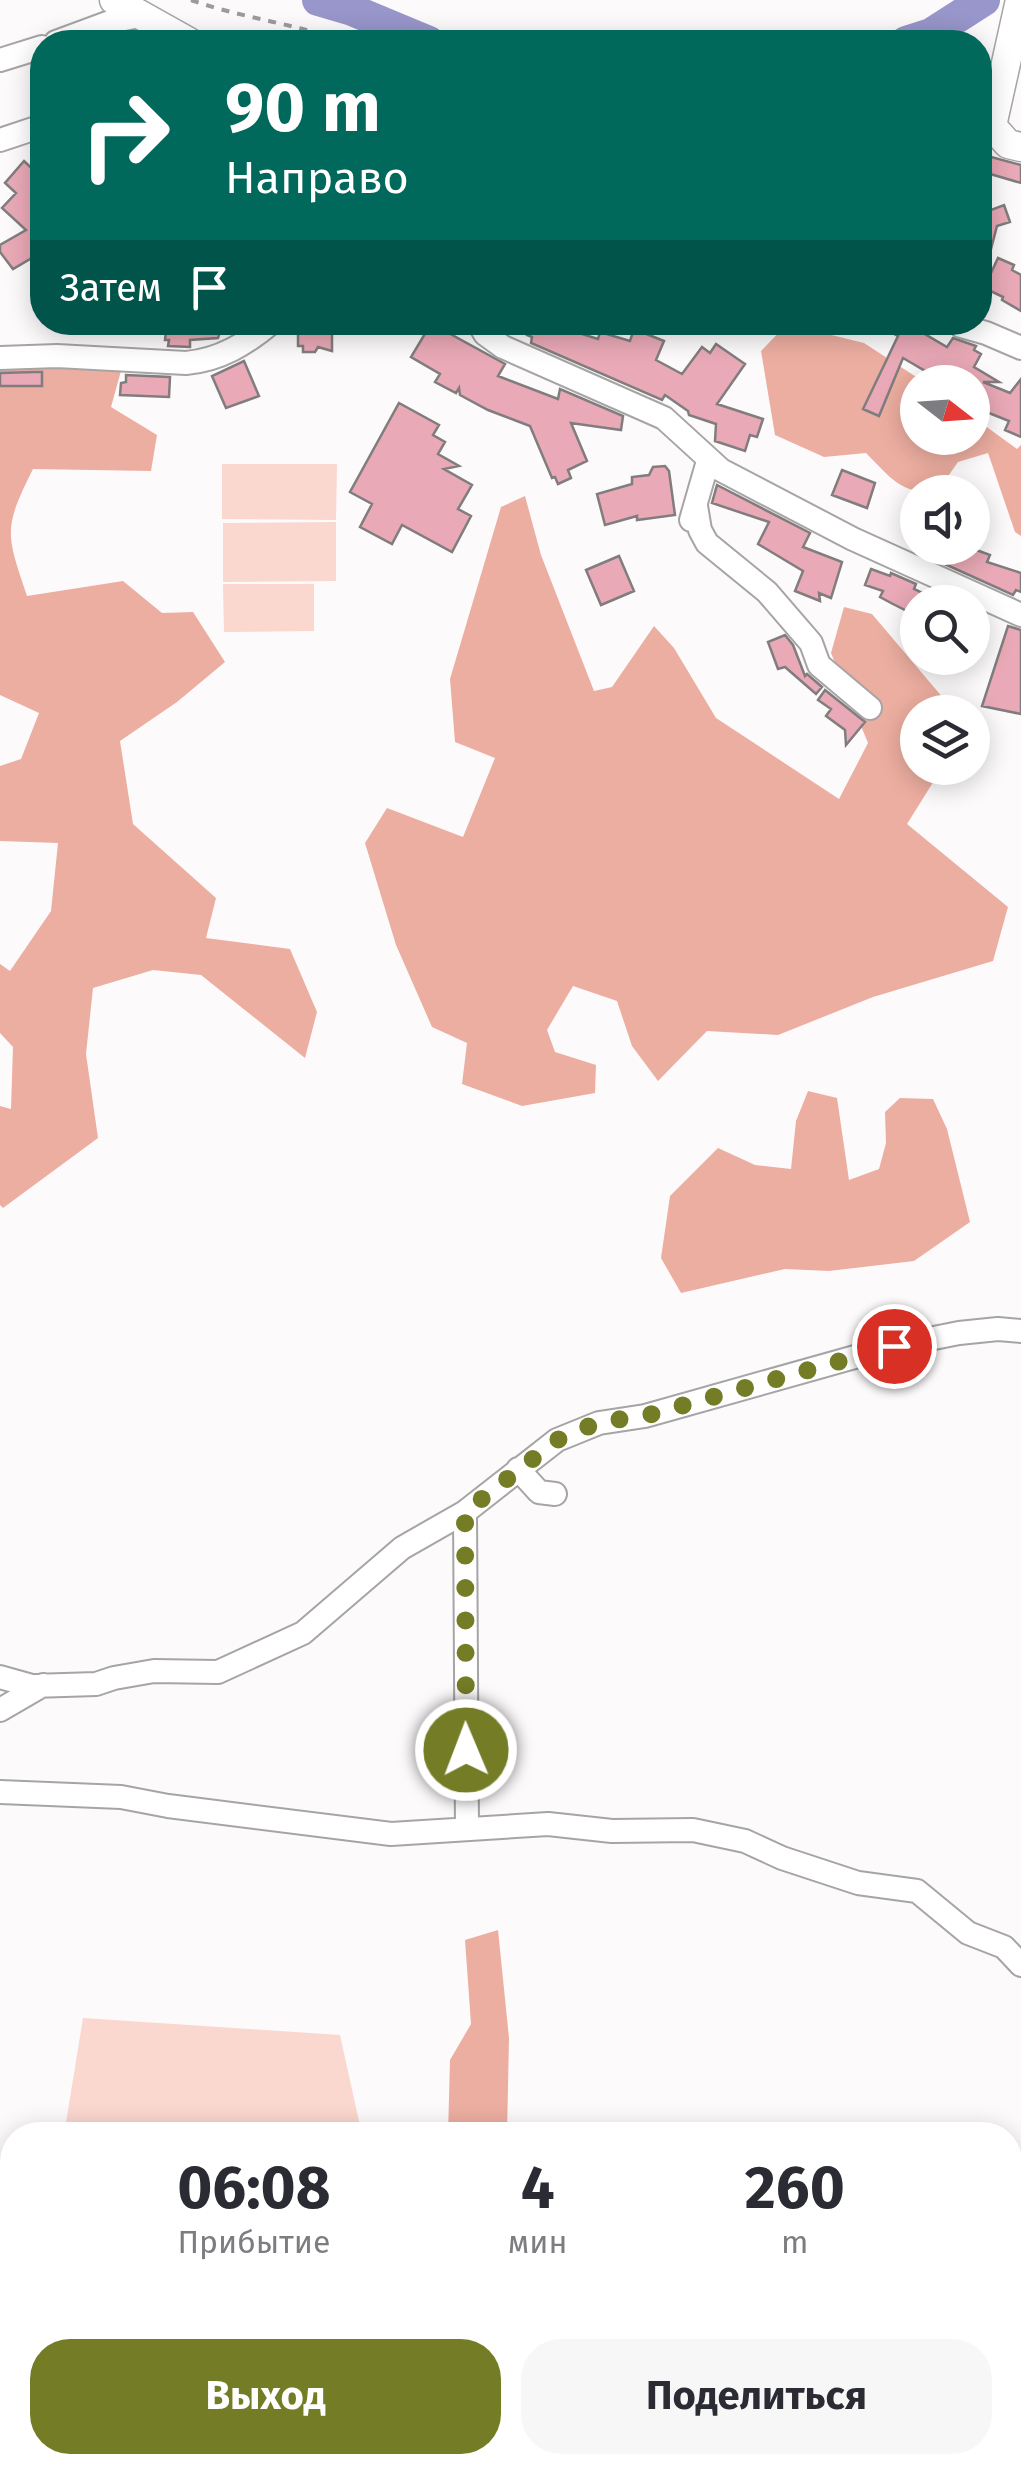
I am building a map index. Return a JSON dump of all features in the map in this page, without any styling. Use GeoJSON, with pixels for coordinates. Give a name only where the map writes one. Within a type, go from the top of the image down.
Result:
{"type":"FeatureCollection","features":[{"type":"Feature","properties":{"kind":"street"},"geometry":{"type":"LineString","coordinates":[[114,0],[166,30]]}},
{"type":"Feature","properties":{"kind":"street"},"geometry":{"type":"LineString","coordinates":[[992,103],[1020,3]]}},
{"type":"Feature","properties":{"kind":"street"},"geometry":{"type":"LineString","coordinates":[[88,30],[139,16]]}},
{"type":"Feature","properties":{"kind":"street"},"geometry":{"type":"LineString","coordinates":[[0,61],[30,51]]}},
{"type":"Feature","properties":{"kind":"street"},"geometry":{"type":"LineString","coordinates":[[0,140],[30,130]]}},
{"type":"Feature","properties":{"kind":"street"},"geometry":{"type":"LineString","coordinates":[[992,130],[1008,144],[1021,147]]}},
{"type":"Feature","properties":{"kind":"street"},"geometry":{"type":"LineString","coordinates":[[0,358],[57,356],[206,362],[230,353],[254,335]]}},
{"type":"Feature","properties":{"kind":"street"},"geometry":{"type":"LineString","coordinates":[[485,335],[503,347],[664,418],[708,461],[853,539],[1021,615]]}},
{"type":"Feature","properties":{"kind":"street"},"geometry":{"type":"LineString","coordinates":[[986,335],[1021,348]]}},
{"type":"Feature","properties":{"kind":"street"},"geometry":{"type":"LineString","coordinates":[[688,531],[708,461]]}},
{"type":"Feature","properties":{"kind":"street"},"geometry":{"type":"LineString","coordinates":[[696,506],[700,530],[707,543],[766,592],[811,644],[819,665],[870,708]]}},
{"type":"Feature","properties":{"kind":"street"},"geometry":{"type":"LineString","coordinates":[[0,1678],[32,1686],[96,1684],[154,1672],[218,1672],[303,1633],[402,1548],[465,1512],[557,1440],[599,1422],[645,1416],[894,1346],[958,1332],[1021,1331]]}},
{"type":"Feature","properties":{"kind":"street"},"geometry":{"type":"LineString","coordinates":[[518,1469],[539,1492],[555,1494]]}},
{"type":"Feature","properties":{"kind":"street"},"geometry":{"type":"LineString","coordinates":[[465,1512],[467,1829]]}},
{"type":"Feature","properties":{"kind":"street"},"geometry":{"type":"LineString","coordinates":[[0,1710],[42,1685]]}},
{"type":"Feature","properties":{"kind":"street"},"geometry":{"type":"LineString","coordinates":[[0,1792],[121,1796],[168,1806],[391,1834],[548,1824],[612,1831],[692,1830],[745,1841],[782,1858],[858,1883],[916,1892],[968,1933],[1004,1947],[1021,1965]]}},
{"type":"Feature","properties":{"kind":"path"},"geometry":{"type":"LineString","coordinates":[[191,0],[312,30]]}},
{"type":"Feature","properties":{"kind":"shaded area"},"geometry":{"type":"Polygon","coordinates":[[[776,335],[832,335],[864,343],[900,366],[900,455],[981,455],[958,462],[949,475],[900,475],[900,484],[866,453],[824,457],[775,435],[761,351],[776,335]]]}},
{"type":"Feature","properties":{"kind":"shaded area"},"geometry":{"type":"Polygon","coordinates":[[[124,360],[111,407],[157,435],[151,471],[33,469],[12,519],[15,558],[27,596],[123,581],[162,613],[193,612],[225,662],[177,702],[120,741],[133,824],[216,898],[206,938],[290,949],[317,1012],[305,1058],[201,975],[153,970],[93,988],[86,1054],[98,1138],[3,1208],[0,1106],[11,1109],[13,1047],[0,1033],[0,964],[10,971],[51,911],[58,843],[0,841],[0,766],[21,759],[39,713],[0,695],[0,361],[124,360]]]}},
{"type":"Feature","properties":{"kind":"shaded area"},"geometry":{"type":"Polygon","coordinates":[[[990,429],[1017,449],[1021,445],[1021,536],[1015,532],[989,455],[990,429]]]}},
{"type":"Feature","properties":{"kind":"shaded area"},"geometry":{"type":"Polygon","coordinates":[[[222,464],[337,464],[336,520],[222,519],[222,464]]]}},
{"type":"Feature","properties":{"kind":"shaded area"},"geometry":{"type":"Polygon","coordinates":[[[525,496],[541,555],[594,691],[612,687],[654,626],[674,648],[716,718],[839,799],[868,743],[831,653],[844,607],[872,614],[900,647],[900,675],[924,675],[941,695],[900,695],[900,785],[931,785],[907,824],[1008,907],[993,961],[873,997],[778,1035],[707,1031],[658,1081],[632,1046],[617,1001],[573,986],[547,1030],[555,1052],[596,1065],[595,1093],[522,1106],[462,1084],[467,1043],[432,1027],[396,945],[365,843],[387,808],[463,837],[495,758],[455,742],[450,679],[501,507],[525,496]]]}},
{"type":"Feature","properties":{"kind":"shaded area"},"geometry":{"type":"Polygon","coordinates":[[[336,522],[336,581],[223,582],[223,523],[336,522]]]}},
{"type":"Feature","properties":{"kind":"shaded area"},"geometry":{"type":"Polygon","coordinates":[[[223,584],[314,584],[314,631],[224,632],[223,584]]]}},
{"type":"Feature","properties":{"kind":"shaded area"},"geometry":{"type":"Polygon","coordinates":[[[808,1091],[837,1098],[849,1180],[879,1169],[886,1143],[885,1112],[900,1098],[933,1099],[947,1129],[970,1222],[914,1261],[829,1271],[785,1269],[681,1293],[661,1258],[670,1196],[718,1148],[755,1165],[791,1169],[796,1121],[808,1091]]]}},
{"type":"Feature","properties":{"kind":"shaded area"},"geometry":{"type":"Polygon","coordinates":[[[498,1930],[509,2038],[507,2122],[448,2122],[450,2060],[471,2024],[465,1940],[498,1930]]]}},
{"type":"Feature","properties":{"kind":"shaded area"},"geometry":{"type":"Polygon","coordinates":[[[83,2018],[340,2035],[359,2122],[66,2122],[83,2018]]]}},
{"type":"Feature","properties":{"kind":"building"},"geometry":{"type":"Polygon","coordinates":[[[992,157],[1021,165],[1021,183],[992,175],[992,157]]]}},
{"type":"Feature","properties":{"kind":"building"},"geometry":{"type":"Polygon","coordinates":[[[24,161],[30,167],[30,259],[13,269],[0,252],[0,245],[26,230],[2,208],[16,193],[5,183],[24,161]]]}},
{"type":"Feature","properties":{"kind":"building"},"geometry":{"type":"Polygon","coordinates":[[[1004,205],[1010,222],[997,226],[992,245],[992,210],[1004,205]]]}},
{"type":"Feature","properties":{"kind":"building"},"geometry":{"type":"Polygon","coordinates":[[[998,258],[1014,265],[1012,270],[1021,275],[1021,311],[992,292],[992,271],[998,258]]]}},
{"type":"Feature","properties":{"kind":"building"},"geometry":{"type":"Polygon","coordinates":[[[166,335],[219,335],[190,340],[190,347],[168,346],[169,340],[165,340],[166,335]]]}},
{"type":"Feature","properties":{"kind":"building"},"geometry":{"type":"Polygon","coordinates":[[[298,335],[332,335],[332,351],[318,347],[315,352],[303,352],[303,346],[298,346],[298,335]]]}},
{"type":"Feature","properties":{"kind":"building"},"geometry":{"type":"Polygon","coordinates":[[[424,335],[452,335],[505,364],[498,376],[558,399],[560,389],[623,416],[621,430],[571,423],[587,461],[568,470],[571,478],[558,484],[530,426],[488,410],[460,395],[459,388],[456,393],[435,382],[440,374],[411,357],[424,335]]]}},
{"type":"Feature","properties":{"kind":"building"},"geometry":{"type":"Polygon","coordinates":[[[527,335],[585,335],[598,339],[599,335],[610,335],[630,341],[632,335],[649,335],[664,341],[656,360],[682,374],[702,347],[710,353],[716,344],[745,364],[717,404],[763,419],[757,437],[750,435],[745,451],[715,441],[716,424],[689,415],[665,395],[662,400],[531,343],[532,337],[527,335]]]}},
{"type":"Feature","properties":{"kind":"building"},"geometry":{"type":"Polygon","coordinates":[[[896,335],[927,335],[947,347],[953,338],[976,346],[974,350],[981,354],[975,365],[915,365],[903,358],[879,416],[863,409],[896,335]]]}},
{"type":"Feature","properties":{"kind":"building"},"geometry":{"type":"Polygon","coordinates":[[[244,361],[259,396],[226,408],[212,376],[244,361]]]}},
{"type":"Feature","properties":{"kind":"building"},"geometry":{"type":"Polygon","coordinates":[[[42,372],[42,386],[0,386],[0,373],[42,372]]]}},
{"type":"Feature","properties":{"kind":"building"},"geometry":{"type":"Polygon","coordinates":[[[126,375],[170,377],[169,397],[120,395],[126,375]]]}},
{"type":"Feature","properties":{"kind":"building"},"geometry":{"type":"Polygon","coordinates":[[[1021,379],[1021,437],[1005,430],[1009,421],[990,413],[990,385],[1010,393],[1021,379]]]}},
{"type":"Feature","properties":{"kind":"building"},"geometry":{"type":"Polygon","coordinates":[[[399,403],[439,425],[433,435],[445,442],[438,454],[459,466],[444,469],[472,485],[458,509],[471,516],[452,552],[402,525],[392,544],[360,527],[372,504],[350,492],[399,403]]]}},
{"type":"Feature","properties":{"kind":"building"},"geometry":{"type":"Polygon","coordinates":[[[665,466],[675,515],[637,520],[637,516],[605,525],[597,494],[632,484],[632,477],[649,475],[653,467],[665,466]]]}},
{"type":"Feature","properties":{"kind":"building"},"geometry":{"type":"Polygon","coordinates":[[[842,470],[875,483],[867,508],[832,495],[842,470]]]}},
{"type":"Feature","properties":{"kind":"building"},"geometry":{"type":"Polygon","coordinates":[[[717,485],[810,533],[803,547],[842,562],[831,598],[819,593],[820,601],[795,591],[803,571],[758,544],[769,522],[712,503],[717,485]]]}},
{"type":"Feature","properties":{"kind":"building"},"geometry":{"type":"Polygon","coordinates":[[[619,556],[634,591],[601,605],[586,570],[619,556]]]}},
{"type":"Feature","properties":{"kind":"building"},"geometry":{"type":"Polygon","coordinates":[[[990,563],[1021,573],[1021,592],[1016,590],[1013,595],[947,565],[990,563]]]}},
{"type":"Feature","properties":{"kind":"building"},"geometry":{"type":"Polygon","coordinates":[[[871,569],[916,584],[900,585],[900,607],[880,597],[883,591],[865,585],[871,569]]]}},
{"type":"Feature","properties":{"kind":"building"},"geometry":{"type":"Polygon","coordinates":[[[1008,626],[1021,630],[1021,714],[990,708],[990,695],[986,695],[1008,626]]]}},
{"type":"Feature","properties":{"kind":"building"},"geometry":{"type":"Polygon","coordinates":[[[785,635],[805,676],[822,687],[816,694],[785,667],[778,669],[768,642],[785,635]]]}},
{"type":"Feature","properties":{"kind":"building"},"geometry":{"type":"Polygon","coordinates":[[[825,690],[865,722],[846,745],[845,730],[826,716],[831,709],[818,700],[825,690]]]}},
{"type":"Feature","properties":{"kind":"waterway"},"geometry":{"type":"LineString","coordinates":[[318,0],[400,30]]}},
{"type":"Feature","properties":{"kind":"waterway"},"geometry":{"type":"LineString","coordinates":[[937,30],[984,0]]}},
{"type":"Feature","properties":{"kind":"route"},"geometry":{"type":"LineString","coordinates":[[466,1750],[465,1512],[557,1440],[599,1422],[645,1416],[894,1346]]}}]}
